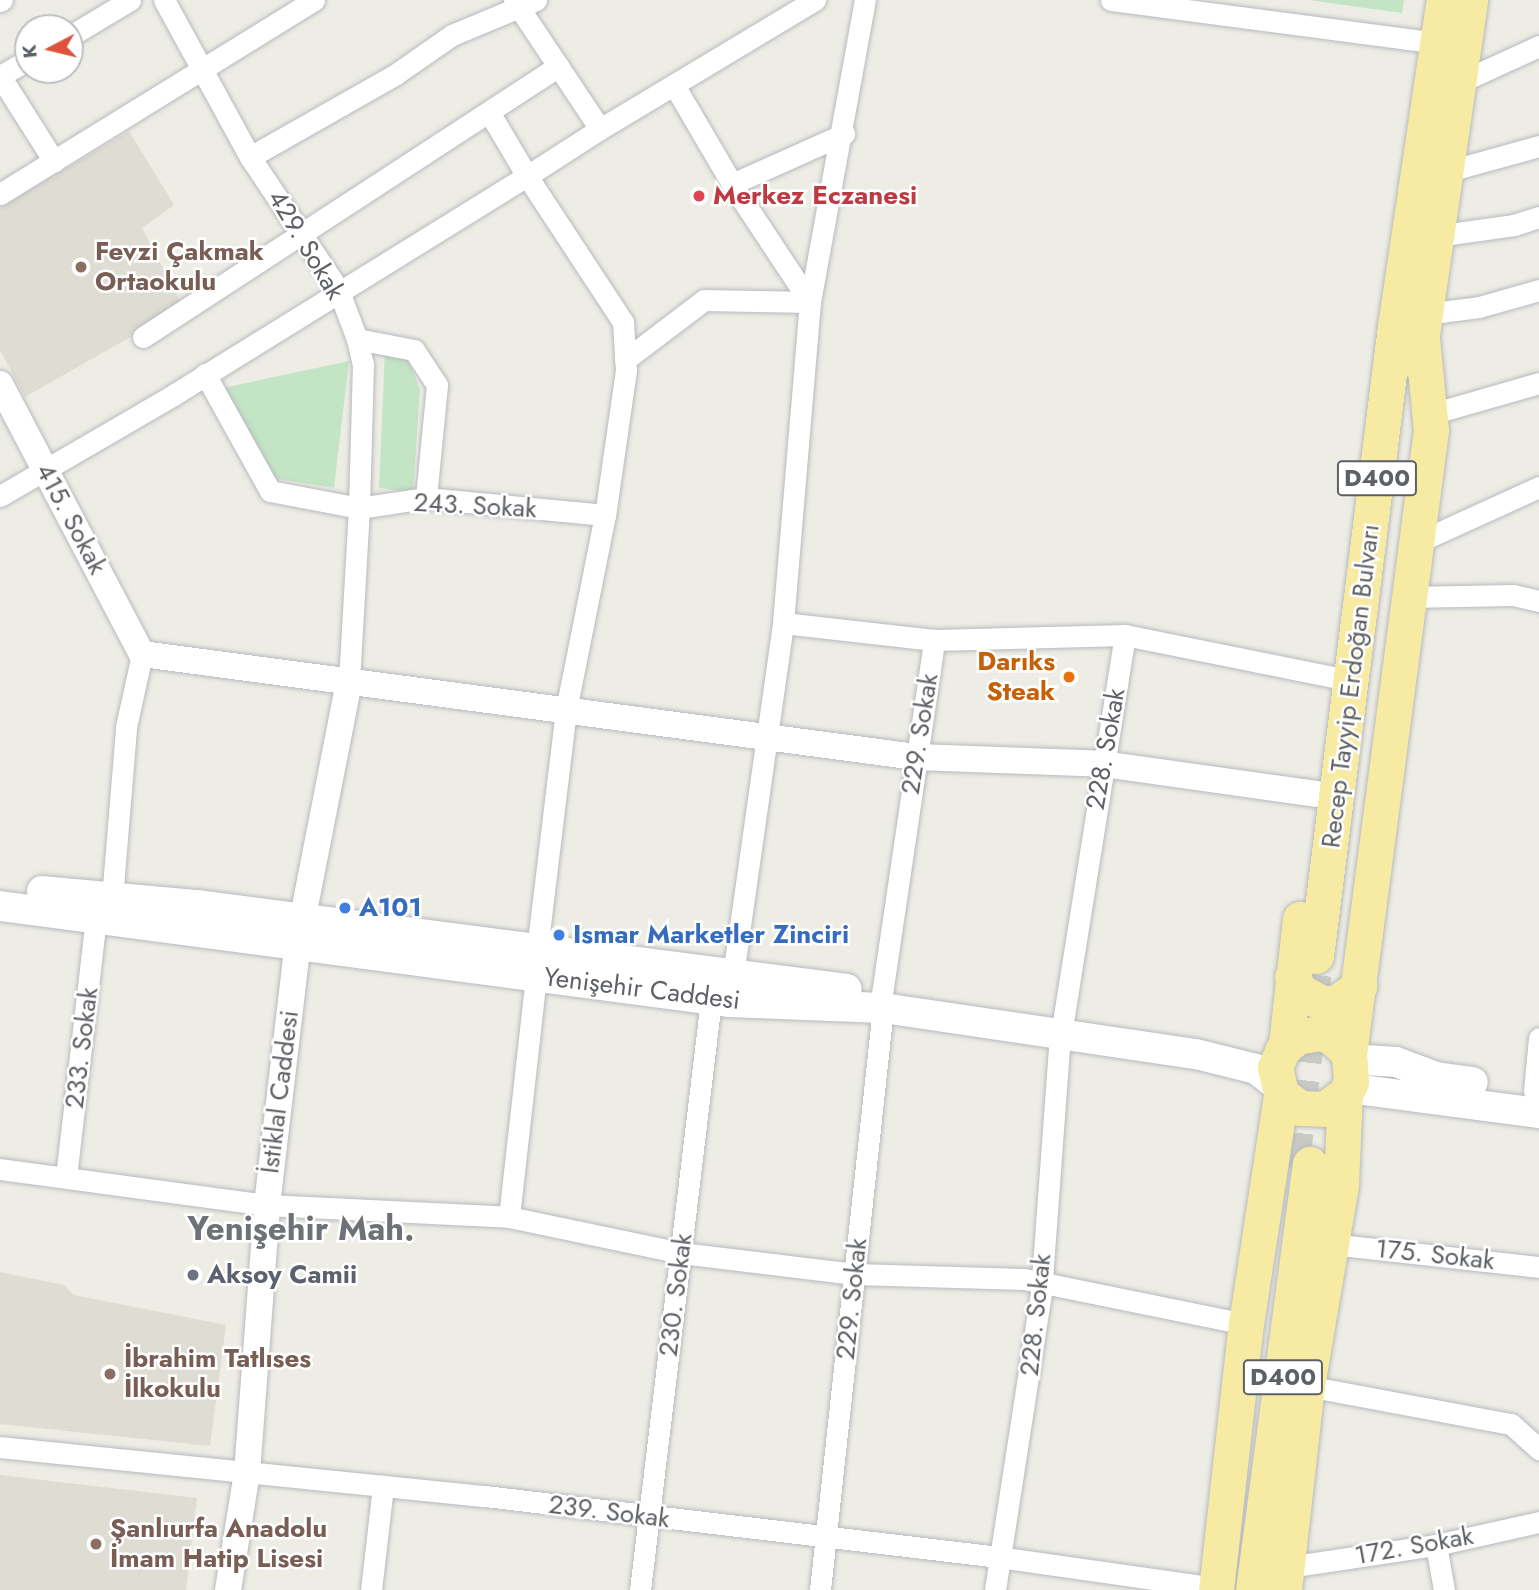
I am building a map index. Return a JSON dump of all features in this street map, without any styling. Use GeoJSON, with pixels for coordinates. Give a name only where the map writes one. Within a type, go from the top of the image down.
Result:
{"type":"FeatureCollection","features":[{"type":"Feature","properties":{"kind":"highway","name":"Recep Tayyip Erdoğan Bulvarı"},"geometry":{"type":"LineString","coordinates":[[1314,963],[1414,326],[1438,43],[1465,1]]}},
{"type":"Feature","properties":{"kind":"highway","name":"Recep Tayyip Erdoğan Bulvarı"},"geometry":{"type":"LineString","coordinates":[[1414,326],[1436,236],[1458,83],[1465,1]]}},
{"type":"Feature","properties":{"kind":"highway"},"geometry":{"type":"LineString","coordinates":[[1286,1578],[1307,1386],[1341,1184],[1348,1074],[1431,414],[1414,326]]}},
{"type":"Feature","properties":{"kind":"highway"},"geometry":{"type":"LineString","coordinates":[[1292,1164],[1275,1067],[1314,963],[1316,794],[1349,562],[1414,326]]}},
{"type":"Feature","properties":{"kind":"highway"},"geometry":{"type":"LineString","coordinates":[[1314,963],[1300,991],[1322,1003],[1336,1003],[1359,986]]}},
{"type":"Feature","properties":{"kind":"highway"},"geometry":{"type":"LineString","coordinates":[[1285,1046],[1308,1033],[1321,1033],[1333,1038],[1348,1074]]}},
{"type":"Feature","properties":{"kind":"highway"},"geometry":{"type":"LineString","coordinates":[[1280,1090],[1300,1108],[1325,1109],[1348,1074]]}},
{"type":"Feature","properties":{"kind":"highway"},"geometry":{"type":"LineString","coordinates":[[1222,1589],[1246,1324],[1292,1164],[1294,1143],[1320,1143],[1335,1153],[1341,1184]]}},
{"type":"Feature","properties":{"kind":"highway","name":"D400"},"geometry":{"type":"LineString","coordinates":[[1222,1589],[1292,1164]]}},
{"type":"Feature","properties":{"kind":"highway","name":"D400"},"geometry":{"type":"LineString","coordinates":[[1254,1590],[1292,1164]]}},
{"type":"Feature","properties":{"kind":"main road","name":"Yenişehir Caddesi"},"geometry":{"type":"LineString","coordinates":[[0,887],[104,908],[536,962],[733,975],[1196,1054],[1256,1069],[1280,1090]]}},
{"type":"Feature","properties":{"kind":"main road","name":"Yenişehir Caddesi"},"geometry":{"type":"LineString","coordinates":[[0,906],[104,908]]}},
{"type":"Feature","properties":{"kind":"main road","name":"Yenişehir Caddesi"},"geometry":{"type":"LineString","coordinates":[[536,962],[711,1000],[883,1001]]}},
{"type":"Feature","properties":{"kind":"main road","name":"Yenişehir Caddesi"},"geometry":{"type":"LineString","coordinates":[[1061,1033],[1192,1044],[1285,1046]]}},
{"type":"Feature","properties":{"kind":"main road"},"geometry":{"type":"LineString","coordinates":[[1348,1074],[1537,1099]]}},
{"type":"Feature","properties":{"kind":"street"},"geometry":{"type":"LineString","coordinates":[[84,28],[130,0]]}},
{"type":"Feature","properties":{"kind":"street","name":"429. Sokak"},"geometry":{"type":"LineString","coordinates":[[164,0],[250,157],[306,234],[338,289],[358,339],[363,364],[359,508],[349,682]]}},
{"type":"Feature","properties":{"kind":"street"},"geometry":{"type":"LineString","coordinates":[[0,194],[204,72],[314,0]]}},
{"type":"Feature","properties":{"kind":"street"},"geometry":{"type":"LineString","coordinates":[[0,496],[205,374],[338,289],[815,0]]}},
{"type":"Feature","properties":{"kind":"street"},"geometry":{"type":"LineString","coordinates":[[733,975],[783,623],[810,302],[844,134],[865,0]]}},
{"type":"Feature","properties":{"kind":"street"},"geometry":{"type":"LineString","coordinates":[[1111,0],[1160,3],[1438,43]]}},
{"type":"Feature","properties":{"kind":"street"},"geometry":{"type":"LineString","coordinates":[[250,157],[396,74],[452,34],[523,2],[558,66],[600,129]]}},
{"type":"Feature","properties":{"kind":"street"},"geometry":{"type":"LineString","coordinates":[[1458,83],[1539,46]]}},
{"type":"Feature","properties":{"kind":"street"},"geometry":{"type":"LineString","coordinates":[[143,337],[306,234],[558,66]]}},
{"type":"Feature","properties":{"kind":"street"},"geometry":{"type":"LineString","coordinates":[[0,76],[54,161]]}},
{"type":"Feature","properties":{"kind":"street"},"geometry":{"type":"LineString","coordinates":[[674,85],[732,184],[810,302]]}},
{"type":"Feature","properties":{"kind":"street"},"geometry":{"type":"LineString","coordinates":[[489,112],[527,176],[623,322],[625,360],[605,515],[566,710],[509,1217]]}},
{"type":"Feature","properties":{"kind":"street"},"geometry":{"type":"LineString","coordinates":[[732,184],[844,134]]}},
{"type":"Feature","properties":{"kind":"street"},"geometry":{"type":"LineString","coordinates":[[1445,172],[1539,146]]}},
{"type":"Feature","properties":{"kind":"street"},"geometry":{"type":"LineString","coordinates":[[1436,236],[1481,232],[1539,217]]}},
{"type":"Feature","properties":{"kind":"street"},"geometry":{"type":"LineString","coordinates":[[1414,326],[1539,290]]}},
{"type":"Feature","properties":{"kind":"street"},"geometry":{"type":"LineString","coordinates":[[625,360],[704,300],[810,302]]}},
{"type":"Feature","properties":{"kind":"street"},"geometry":{"type":"LineString","coordinates":[[358,339],[414,350],[437,385],[426,498]]}},
{"type":"Feature","properties":{"kind":"street","name":"243. Sokak"},"geometry":{"type":"LineString","coordinates":[[205,374],[270,491],[359,508],[426,498],[605,515]]}},
{"type":"Feature","properties":{"kind":"street"},"geometry":{"type":"LineString","coordinates":[[1431,414],[1539,383]]}},
{"type":"Feature","properties":{"kind":"street","name":"415. Sokak"},"geometry":{"type":"LineString","coordinates":[[1,389],[142,654]]}},
{"type":"Feature","properties":{"kind":"street"},"geometry":{"type":"LineString","coordinates":[[1416,544],[1539,487]]}},
{"type":"Feature","properties":{"kind":"street"},"geometry":{"type":"LineString","coordinates":[[1409,597],[1513,595],[1539,601]]}},
{"type":"Feature","properties":{"kind":"street"},"geometry":{"type":"LineString","coordinates":[[783,623],[934,640],[1125,635],[1332,677]]}},
{"type":"Feature","properties":{"kind":"street","name":"228. Sokak"},"geometry":{"type":"LineString","coordinates":[[995,1590],[1041,1282],[1061,1033],[1125,635]]}},
{"type":"Feature","properties":{"kind":"street","name":"229. Sokak"},"geometry":{"type":"LineString","coordinates":[[820,1590],[883,1001],[934,640]]}},
{"type":"Feature","properties":{"kind":"street"},"geometry":{"type":"LineString","coordinates":[[142,654],[916,757],[1103,764],[1316,794]]}},
{"type":"Feature","properties":{"kind":"street","name":"233. Sokak"},"geometry":{"type":"LineString","coordinates":[[66,1177],[104,908],[126,727],[142,654]]}},
{"type":"Feature","properties":{"kind":"street","name":"İstiklal Caddesi"},"geometry":{"type":"LineString","coordinates":[[228,1590],[247,1473],[267,1205],[301,931],[349,682]]}},
{"type":"Feature","properties":{"kind":"street","name":"230. Sokak"},"geometry":{"type":"LineString","coordinates":[[640,1590],[711,1000]]}},
{"type":"Feature","properties":{"kind":"street"},"geometry":{"type":"LineString","coordinates":[[1537,1099],[1539,1038]]}},
{"type":"Feature","properties":{"kind":"street"},"geometry":{"type":"LineString","coordinates":[[0,1169],[267,1205],[509,1217],[681,1253],[855,1275],[1041,1282],[1246,1324]]}},
{"type":"Feature","properties":{"kind":"street","name":"175. Sokak"},"geometry":{"type":"LineString","coordinates":[[1331,1244],[1539,1267]]}},
{"type":"Feature","properties":{"kind":"street"},"geometry":{"type":"LineString","coordinates":[[1307,1386],[1511,1424],[1539,1449]]}},
{"type":"Feature","properties":{"kind":"street","name":"239. Sokak"},"geometry":{"type":"LineString","coordinates":[[0,1447],[383,1486],[999,1557],[1222,1589]]}},
{"type":"Feature","properties":{"kind":"street"},"geometry":{"type":"LineString","coordinates":[[371,1590],[383,1486]]}},
{"type":"Feature","properties":{"kind":"street","name":"172. Sokak"},"geometry":{"type":"LineString","coordinates":[[1286,1578],[1539,1522]]}},
{"type":"Feature","properties":{"kind":"street"},"geometry":{"type":"LineString","coordinates":[[1436,1545],[1444,1590]]}},
{"type":"Feature","properties":{"kind":"shaded area","name":"Fevzi Çakmak Ortaokulu"},"geometry":{"type":"Polygon","coordinates":[[[129,131],[174,205],[142,228],[183,307],[25,397],[0,350],[0,208],[129,131]]]}},
{"type":"Feature","properties":{"kind":"shaded area","name":"İbrahim Tatlıses İlkokulu"},"geometry":{"type":"Polygon","coordinates":[[[0,1272],[64,1285],[74,1295],[226,1325],[210,1446],[0,1424],[0,1272]]]}},
{"type":"Feature","properties":{"kind":"shaded area","name":"Şanlıurfa Anadolu İmam Hatip Lisesi"},"geometry":{"type":"Polygon","coordinates":[[[0,1475],[197,1498],[186,1590],[0,1590],[0,1475]]]}},
{"type":"Feature","properties":{"kind":"green space"},"geometry":{"type":"Polygon","coordinates":[[[1308,0],[1404,0],[1402,13],[1308,0]]]}},
{"type":"Feature","properties":{"kind":"green space"},"geometry":{"type":"Polygon","coordinates":[[[385,349],[409,361],[420,389],[413,492],[379,488],[385,349]]]}},
{"type":"Feature","properties":{"kind":"green space"},"geometry":{"type":"Polygon","coordinates":[[[349,361],[334,488],[272,478],[223,388],[349,361]]]}},
{"type":"Feature","properties":{"kind":"tunnel"},"geometry":{"type":"LineString","coordinates":[[1292,1167],[1316,956]]}},
{"type":"Feature","properties":{"kind":"place","name":"Merkez Eczanesi"},"geometry":{"type":"Point","coordinates":[699,196]}},
{"type":"Feature","properties":{"kind":"place","name":"Fevzi Çakmak Ortaokulu"},"geometry":{"type":"Point","coordinates":[81,267]}},
{"type":"Feature","properties":{"kind":"place","name":"Darıks Steak"},"geometry":{"type":"Point","coordinates":[1069,677]}},
{"type":"Feature","properties":{"kind":"place","name":"A101"},"geometry":{"type":"Point","coordinates":[345,908]}},
{"type":"Feature","properties":{"kind":"place","name":"Ismar Marketler Zinciri"},"geometry":{"type":"Point","coordinates":[559,935]}},
{"type":"Feature","properties":{"kind":"place","name":"Aksoy Camii"},"geometry":{"type":"Point","coordinates":[193,1275]}},
{"type":"Feature","properties":{"kind":"place","name":"İbrahim Tatlıses İlkokulu"},"geometry":{"type":"Point","coordinates":[110,1374]}},
{"type":"Feature","properties":{"kind":"place","name":"Şanlıurfa Anadolu İmam Hatip Lisesi"},"geometry":{"type":"Point","coordinates":[96,1544]}},
{"type":"Feature","properties":{"kind":"district","name":"Yenişehir Mah."},"geometry":{"type":"Point","coordinates":[301,1229]}}]}
